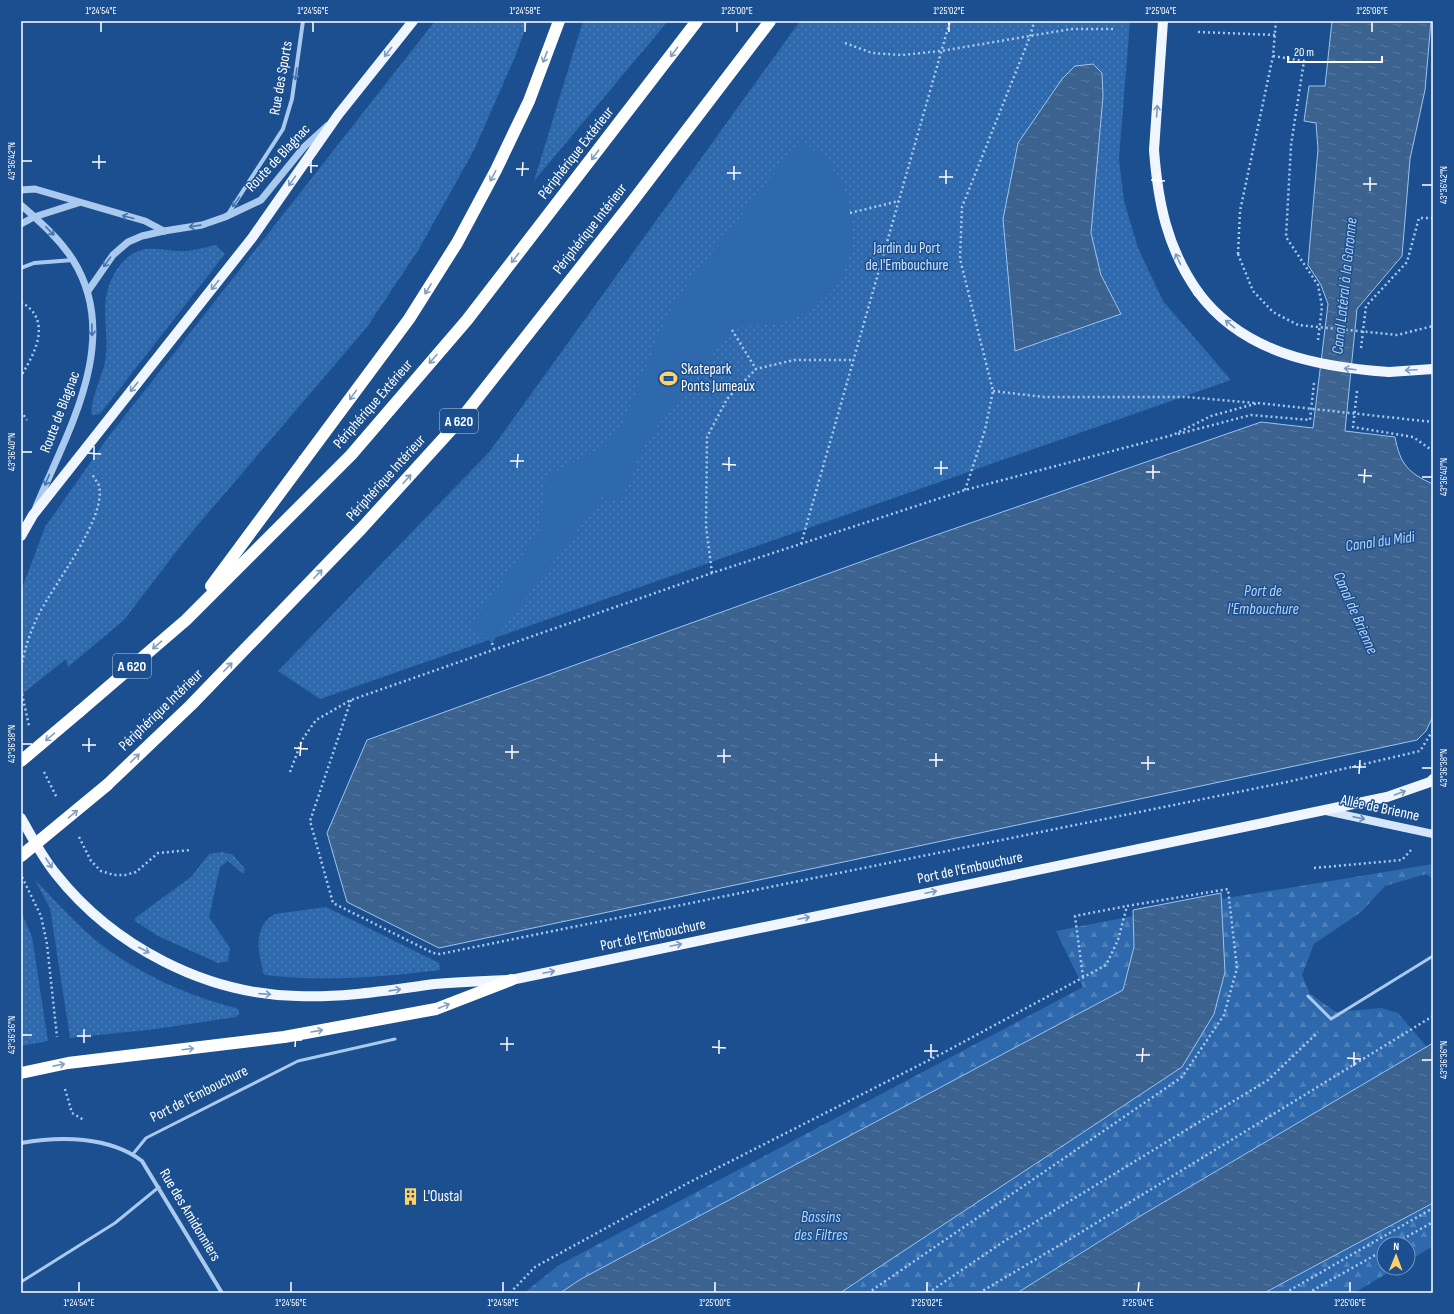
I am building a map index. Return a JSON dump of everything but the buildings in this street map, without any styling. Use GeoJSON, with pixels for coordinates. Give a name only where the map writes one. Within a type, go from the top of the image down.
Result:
{"type":"FeatureCollection","features":[{"type":"Feature","properties":{"kind":"highway"},"geometry":{"type":"LineString","coordinates":[[186,620],[409,319],[457,242],[496,170],[529,100],[559,21]]}},
{"type":"Feature","properties":{"kind":"highway","name":"Périphérique Extérieur"},"geometry":{"type":"LineString","coordinates":[[21,761],[186,620],[351,455],[447,343],[573,184],[697,21]]}},
{"type":"Feature","properties":{"kind":"highway","name":"Périphérique Intérieur"},"geometry":{"type":"LineString","coordinates":[[21,856],[107,785],[191,705],[361,530],[460,419],[570,281],[770,21]]}},
{"type":"Feature","properties":{"kind":"highway"},"geometry":{"type":"LineString","coordinates":[[21,1073],[68,1063],[284,1037],[436,1009],[511,980]]}},
{"type":"Feature","properties":{"kind":"main road"},"geometry":{"type":"LineString","coordinates":[[21,536],[32,515],[252,238],[338,114],[413,21]]}},
{"type":"Feature","properties":{"kind":"main road"},"geometry":{"type":"LineString","coordinates":[[1164,21],[1154,150],[1160,207],[1170,240],[1186,275],[1210,309],[1246,337],[1283,354],[1322,364],[1351,369],[1389,372],[1433,369]]}},
{"type":"Feature","properties":{"kind":"main road","name":"Port de l'Embouchure"},"geometry":{"type":"LineString","coordinates":[[21,818],[56,874],[97,917],[133,944],[181,969],[219,984],[258,994],[298,996],[366,994],[437,984],[511,980],[1387,797],[1430,782],[1433,779]]}},
{"type":"Feature","properties":{"kind":"main road","name":"Allée de Brienne"},"geometry":{"type":"LineString","coordinates":[[1321,810],[1429,833]]}},
{"type":"Feature","properties":{"kind":"street","name":"Rue des Sports"},"geometry":{"type":"LineString","coordinates":[[225,218],[283,129],[292,99],[303,21]]}},
{"type":"Feature","properties":{"kind":"street","name":"Route de Blagnac"},"geometry":{"type":"LineString","coordinates":[[88,291],[113,255],[128,242],[142,236],[164,231],[202,226],[225,218],[262,200],[304,148],[338,114]]}},
{"type":"Feature","properties":{"kind":"street"},"geometry":{"type":"LineString","coordinates":[[21,190],[35,189],[78,203],[145,221],[164,231]]}},
{"type":"Feature","properties":{"kind":"street"},"geometry":{"type":"LineString","coordinates":[[21,224],[34,217],[78,203]]}},
{"type":"Feature","properties":{"kind":"street","name":"Route de Blagnac"},"geometry":{"type":"LineString","coordinates":[[21,205],[52,232],[73,260],[88,291],[93,327],[91,364],[80,404],[32,515]]}},
{"type":"Feature","properties":{"kind":"street"},"geometry":{"type":"LineString","coordinates":[[21,268],[34,263],[73,260]]}},
{"type":"Feature","properties":{"kind":"street"},"geometry":{"type":"LineString","coordinates":[[21,1143],[77,1140],[107,1144],[133,1154]]}},
{"type":"Feature","properties":{"kind":"street","name":"Rue des Amidonniers"},"geometry":{"type":"LineString","coordinates":[[133,1154],[142,1161],[160,1187],[222,1293]]}},
{"type":"Feature","properties":{"kind":"lane"},"geometry":{"type":"LineString","coordinates":[[1308,996],[1331,1019],[1433,956]]}},
{"type":"Feature","properties":{"kind":"lane","name":"Port de l'Embouchure"},"geometry":{"type":"LineString","coordinates":[[133,1154],[146,1138],[298,1061],[395,1039]]}},
{"type":"Feature","properties":{"kind":"lane"},"geometry":{"type":"LineString","coordinates":[[21,1282],[116,1223],[160,1187]]}},
{"type":"Feature","properties":{"kind":"path"},"geometry":{"type":"LineString","coordinates":[[801,544],[950,21]]}},
{"type":"Feature","properties":{"kind":"path"},"geometry":{"type":"LineString","coordinates":[[965,490],[985,430],[993,391],[960,259],[962,207],[1031,34],[1034,21]]}},
{"type":"Feature","properties":{"kind":"path"},"geometry":{"type":"LineString","coordinates":[[1276,21],[1273,56],[1240,211],[1238,254],[1253,291],[1274,312],[1298,325],[1397,335],[1433,326]]}},
{"type":"Feature","properties":{"kind":"path"},"geometry":{"type":"LineString","coordinates":[[845,42],[872,53],[902,55],[941,51],[1031,34],[1071,29],[1113,29]]}},
{"type":"Feature","properties":{"kind":"path"},"geometry":{"type":"LineString","coordinates":[[1198,32],[1275,35]]}},
{"type":"Feature","properties":{"kind":"path"},"geometry":{"type":"LineString","coordinates":[[1273,56],[1304,61],[1291,145],[1286,237],[1318,285],[1322,306],[1318,344]]}},
{"type":"Feature","properties":{"kind":"path"},"geometry":{"type":"LineString","coordinates":[[850,213],[899,201]]}},
{"type":"Feature","properties":{"kind":"path"},"geometry":{"type":"LineString","coordinates":[[1419,218],[1433,218]]}},
{"type":"Feature","properties":{"kind":"path"},"geometry":{"type":"LineString","coordinates":[[21,302],[29,306],[34,315],[39,338],[34,354],[21,376]]}},
{"type":"Feature","properties":{"kind":"path"},"geometry":{"type":"LineString","coordinates":[[732,330],[756,370]]}},
{"type":"Feature","properties":{"kind":"path"},"geometry":{"type":"LineString","coordinates":[[712,573],[706,526],[707,437],[727,399],[756,370],[794,360],[854,360]]}},
{"type":"Feature","properties":{"kind":"path"},"geometry":{"type":"LineString","coordinates":[[290,772],[302,740],[316,720],[351,700],[712,573],[965,490],[1252,415],[1310,420],[1314,382]]}},
{"type":"Feature","properties":{"kind":"path"},"geometry":{"type":"LineString","coordinates":[[993,391],[1044,397],[1187,398],[1258,403],[1433,422]]}},
{"type":"Feature","properties":{"kind":"path"},"geometry":{"type":"LineString","coordinates":[[1173,435],[1211,416],[1258,403]]}},
{"type":"Feature","properties":{"kind":"path"},"geometry":{"type":"LineString","coordinates":[[21,411],[27,420]]}},
{"type":"Feature","properties":{"kind":"path"},"geometry":{"type":"LineString","coordinates":[[21,667],[30,634],[39,613],[91,526],[98,505],[99,495],[99,486],[92,475]]}},
{"type":"Feature","properties":{"kind":"path"},"geometry":{"type":"LineString","coordinates":[[492,642],[494,649]]}},
{"type":"Feature","properties":{"kind":"path"},"geometry":{"type":"LineString","coordinates":[[351,700],[310,821],[333,903],[433,953],[440,954],[1287,782],[1420,751],[1433,730]]}},
{"type":"Feature","properties":{"kind":"path"},"geometry":{"type":"LineString","coordinates":[[1314,868],[1402,860],[1429,833]]}},
{"type":"Feature","properties":{"kind":"path"},"geometry":{"type":"LineString","coordinates":[[21,875],[41,916],[47,944],[57,1037]]}},
{"type":"Feature","properties":{"kind":"path"},"geometry":{"type":"LineString","coordinates":[[868,1293],[1182,1077],[1224,1015],[1237,968],[1228,889],[1075,916],[1083,977]]}},
{"type":"Feature","properties":{"kind":"path"},"geometry":{"type":"LineString","coordinates":[[510,1293],[535,1267],[688,1183],[943,1053],[1106,965],[1118,940],[1127,906]]}},
{"type":"Feature","properties":{"kind":"path"},"geometry":{"type":"LineString","coordinates":[[979,1293],[1076,1236],[1433,1016]]}},
{"type":"Feature","properties":{"kind":"path"},"geometry":{"type":"LineString","coordinates":[[928,1293],[1006,1240],[1268,1080],[1331,1019]]}},
{"type":"Feature","properties":{"kind":"path"},"geometry":{"type":"LineString","coordinates":[[1285,1293],[1433,1208]]}},
{"type":"Feature","properties":{"kind":"path"},"geometry":{"type":"LineString","coordinates":[[1408,1236],[1433,1222]]}},
{"type":"Feature","properties":{"kind":"path"},"geometry":{"type":"LineString","coordinates":[[1308,1293],[1376,1255]]}},
{"type":"Feature","properties":{"kind":"green space"},"geometry":{"type":"Polygon","coordinates":[[[435,21],[528,21],[515,57],[474,150],[419,249],[367,327],[185,540],[124,620],[68,667],[66,659],[21,695],[21,591],[45,527],[109,436],[435,21]]]}},
{"type":"Feature","properties":{"kind":"green space"},"geometry":{"type":"Polygon","coordinates":[[[583,21],[668,21],[534,181],[583,21]]]}},
{"type":"Feature","properties":{"kind":"green space","name":"Jardin du Port de l'Embouchure"},"geometry":{"type":"Polygon","coordinates":[[[800,21],[1130,21],[1119,159],[1124,201],[1138,248],[1163,301],[1231,380],[320,699],[278,671],[490,451],[800,21]]]}},
{"type":"Feature","properties":{"kind":"green space","name":"Skatepark Ponts Jumeaux"},"geometry":{"type":"Polygon","coordinates":[[[801,139],[832,167],[841,182],[846,195],[852,231],[851,248],[841,278],[832,291],[820,303],[789,320],[769,325],[735,326],[646,441],[620,503],[603,496],[492,643],[471,625],[538,534],[547,476],[607,445],[622,426],[665,320],[685,288],[801,139]]]}},
{"type":"Feature","properties":{"kind":"green space"},"geometry":{"type":"Polygon","coordinates":[[[216,245],[225,254],[100,414],[92,415],[92,406],[104,367],[106,354],[106,298],[110,282],[124,260],[138,251],[146,249],[187,251],[216,245]]]}},
{"type":"Feature","properties":{"kind":"green space"},"geometry":{"type":"Polygon","coordinates":[[[222,852],[233,855],[245,869],[244,873],[242,873],[228,861],[220,867],[209,917],[230,948],[228,961],[218,963],[158,936],[135,921],[135,918],[191,877],[209,854],[222,852]]]}},
{"type":"Feature","properties":{"kind":"green space"},"geometry":{"type":"Polygon","coordinates":[[[1433,864],[1433,879],[1426,874],[1385,886],[1361,912],[1314,944],[1302,975],[1310,994],[1336,1012],[1381,1008],[1398,1013],[1427,1047],[1142,1215],[1017,1293],[840,1293],[1182,1067],[1225,972],[1221,899],[1433,864]]]}},
{"type":"Feature","properties":{"kind":"green space"},"geometry":{"type":"Polygon","coordinates":[[[35,880],[85,931],[118,956],[150,975],[184,991],[236,1008],[239,1010],[239,1014],[236,1017],[156,1029],[70,1038],[50,908],[35,880]]]}},
{"type":"Feature","properties":{"kind":"green space"},"geometry":{"type":"Polygon","coordinates":[[[326,907],[439,963],[440,970],[352,978],[308,978],[265,975],[262,971],[263,969],[259,954],[259,938],[260,931],[268,919],[275,914],[326,907]]]}},
{"type":"Feature","properties":{"kind":"green space"},"geometry":{"type":"Polygon","coordinates":[[[21,911],[32,937],[48,1041],[21,1046],[21,911]]]}},
{"type":"Feature","properties":{"kind":"green space"},"geometry":{"type":"Polygon","coordinates":[[[1133,916],[1134,947],[1123,990],[581,1279],[560,1293],[524,1293],[559,1265],[1083,987],[1056,931],[1133,916]]]}},
{"type":"Feature","properties":{"kind":"green space"},"geometry":{"type":"Polygon","coordinates":[[[1433,1203],[1433,1246],[1416,1256],[1416,1236],[1376,1236],[1376,1276],[1383,1276],[1354,1293],[1264,1293],[1433,1203]]]}},
{"type":"Feature","properties":{"kind":"water","name":"Port de l'Embouchure"},"geometry":{"type":"Polygon","coordinates":[[[1332,21],[1431,21],[1425,90],[1410,159],[1402,256],[1357,309],[1345,431],[1395,437],[1400,454],[1406,466],[1417,476],[1433,484],[1433,716],[1426,731],[1417,740],[439,948],[347,902],[327,833],[367,740],[913,543],[1261,422],[1313,428],[1328,304],[1321,285],[1308,265],[1318,149],[1316,123],[1304,121],[1309,86],[1325,86],[1332,21]]]}},
{"type":"Feature","properties":{"kind":"water"},"geometry":{"type":"Polygon","coordinates":[[[1093,64],[1102,73],[1103,96],[1091,233],[1101,275],[1121,314],[1015,351],[1003,219],[1018,143],[1062,79],[1075,66],[1093,64]]]}},
{"type":"Feature","properties":{"kind":"water","name":"Bassins des Filtres"},"geometry":{"type":"Polygon","coordinates":[[[1221,893],[1225,972],[1214,1014],[1182,1067],[840,1293],[560,1293],[581,1279],[1123,990],[1134,947],[1133,910],[1221,893]]]}},
{"type":"Feature","properties":{"kind":"water"},"geometry":{"type":"Polygon","coordinates":[[[1433,1043],[1433,1203],[1264,1293],[1017,1293],[1142,1215],[1433,1043]]]}},
{"type":"Feature","properties":{"kind":"place","name":"Skatepark Ponts Jumeaux"},"geometry":{"type":"Point","coordinates":[668,378]}},
{"type":"Feature","properties":{"kind":"place","name":"L'Oustal"},"geometry":{"type":"Point","coordinates":[410,1196]}},
{"type":"Feature","properties":{"kind":"water label","name":"Canal Latéral à la Garonne"},"geometry":{"type":"Point","coordinates":[1345,286]}},
{"type":"Feature","properties":{"kind":"water label","name":"Canal du Midi"},"geometry":{"type":"Point","coordinates":[1380,542]}},
{"type":"Feature","properties":{"kind":"water label","name":"Canal de Brienne"},"geometry":{"type":"Point","coordinates":[1355,613]}}]}
